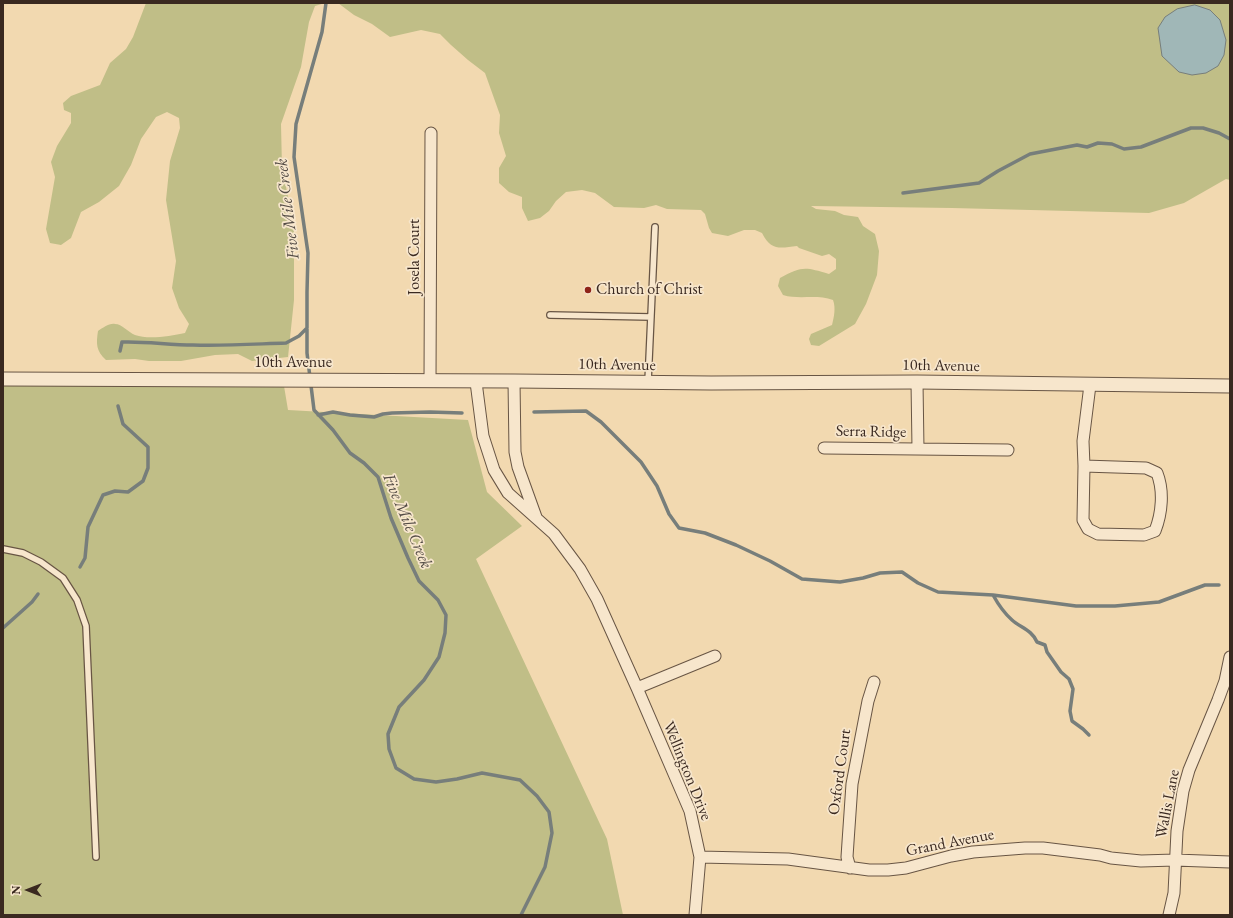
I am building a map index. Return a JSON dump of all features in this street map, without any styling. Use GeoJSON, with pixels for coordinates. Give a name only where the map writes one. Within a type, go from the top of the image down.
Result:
{"type":"FeatureCollection","features":[{"type":"Feature","properties":{"kind":"street","name":"Josela Court"},"geometry":{"type":"LineString","coordinates":[[430,381],[431,133]]}},
{"type":"Feature","properties":{"kind":"street","name":"10th Avenue"},"geometry":{"type":"LineString","coordinates":[[3,379],[648,383],[917,382],[1230,386]]}},
{"type":"Feature","properties":{"kind":"street","name":"Wellington Drive"},"geometry":{"type":"LineString","coordinates":[[514,381],[515,452],[518,466],[537,519]]}},
{"type":"Feature","properties":{"kind":"street","name":"Wellington Drive"},"geometry":{"type":"LineString","coordinates":[[476,382],[483,436],[494,470],[508,493],[554,534],[580,569],[597,599],[690,811],[700,857],[695,915]]}},
{"type":"Feature","properties":{"kind":"street","name":"Serra Ridge"},"geometry":{"type":"LineString","coordinates":[[917,382],[918,449]]}},
{"type":"Feature","properties":{"kind":"street"},"geometry":{"type":"LineString","coordinates":[[1084,466],[1146,468],[1157,473],[1161,484],[1161,490],[1160,517],[1155,531],[1144,535],[1098,534],[1088,529],[1082,520],[1084,466],[1083,441],[1090,385]]}},
{"type":"Feature","properties":{"kind":"street","name":"Serra Ridge"},"geometry":{"type":"LineString","coordinates":[[824,448],[1008,450]]}},
{"type":"Feature","properties":{"kind":"street"},"geometry":{"type":"LineString","coordinates":[[637,688],[715,656]]}},
{"type":"Feature","properties":{"kind":"street","name":"Wallis Lane"},"geometry":{"type":"LineString","coordinates":[[1170,915],[1174,893],[1176,831],[1183,791],[1189,770],[1225,682],[1230,657]]}},
{"type":"Feature","properties":{"kind":"street","name":"Oxford Court"},"geometry":{"type":"LineString","coordinates":[[850,868],[847,857],[852,784],[868,701],[874,682]]}},
{"type":"Feature","properties":{"kind":"street","name":"Grand Avenue"},"geometry":{"type":"LineString","coordinates":[[700,857],[788,859],[850,868],[888,870],[906,868],[951,856],[973,852],[1043,848],[1141,861],[1175,860],[1230,862]]}},
{"type":"Feature","properties":{"kind":"lane"},"geometry":{"type":"LineString","coordinates":[[648,383],[655,227]]}},
{"type":"Feature","properties":{"kind":"lane"},"geometry":{"type":"LineString","coordinates":[[550,315],[650,317]]}},
{"type":"Feature","properties":{"kind":"lane"},"geometry":{"type":"LineString","coordinates":[[3,549],[24,553],[41,562],[63,578],[77,600],[86,626],[96,857]]}},
{"type":"Feature","properties":{"kind":"shaded area"},"geometry":{"type":"Polygon","coordinates":[[[146,3],[325,3],[315,6],[309,22],[301,67],[281,124],[282,168],[294,225],[294,300],[288,357],[252,361],[238,354],[215,355],[181,361],[149,361],[135,359],[106,360],[100,354],[97,344],[98,331],[111,324],[120,325],[135,335],[153,337],[185,333],[189,324],[179,308],[172,288],[176,261],[166,200],[170,161],[180,128],[179,118],[167,112],[156,117],[141,139],[131,165],[119,186],[99,202],[81,212],[71,238],[61,245],[50,243],[46,229],[55,177],[51,162],[57,146],[71,123],[71,113],[64,110],[63,103],[71,96],[100,85],[110,63],[126,49],[133,37],[146,3]]]}},
{"type":"Feature","properties":{"kind":"shaded area"},"geometry":{"type":"Polygon","coordinates":[[[338,3],[1230,3],[1230,180],[1226,179],[1184,203],[1149,213],[811,206],[816,209],[835,211],[844,215],[858,217],[863,226],[875,234],[879,251],[877,275],[866,304],[855,324],[819,346],[811,345],[809,339],[811,334],[832,325],[835,309],[833,300],[821,297],[795,297],[783,295],[778,286],[780,278],[794,271],[804,269],[829,274],[836,269],[836,259],[829,254],[822,256],[797,246],[781,248],[773,246],[765,239],[762,233],[755,230],[744,230],[728,236],[712,233],[705,214],[701,210],[667,209],[656,205],[644,208],[614,207],[595,193],[582,190],[566,192],[556,201],[549,211],[540,218],[528,221],[522,208],[522,197],[509,192],[499,183],[499,168],[506,156],[499,133],[500,115],[485,73],[468,60],[440,34],[421,30],[390,37],[372,24],[354,15],[338,3]]]}},
{"type":"Feature","properties":{"kind":"shaded area"},"geometry":{"type":"Polygon","coordinates":[[[3,379],[283,380],[288,410],[468,420],[487,492],[522,526],[476,559],[607,839],[623,915],[3,915],[3,379]]]}},
{"type":"Feature","properties":{"kind":"water"},"geometry":{"type":"Polygon","coordinates":[[[1195,5],[1210,10],[1220,20],[1226,40],[1224,55],[1218,66],[1206,73],[1192,75],[1179,72],[1162,56],[1158,28],[1165,17],[1177,9],[1195,5]]]}},
{"type":"Feature","properties":{"kind":"waterway","name":"Five Mile Creek"},"geometry":{"type":"LineString","coordinates":[[326,3],[322,32],[296,124],[294,157],[308,253],[307,353],[314,410],[333,430],[350,453],[364,463],[378,477],[391,518],[419,581],[438,600],[446,615],[445,633],[439,657],[424,680],[399,707],[388,734],[389,749],[396,768],[414,779],[436,782],[482,773],[520,780],[537,796],[549,812],[552,833],[545,867],[521,915]]}},
{"type":"Feature","properties":{"kind":"waterway"},"geometry":{"type":"LineString","coordinates":[[903,193],[979,183],[1030,154],[1077,145],[1087,147],[1098,143],[1112,144],[1124,149],[1141,147],[1191,128],[1203,128],[1219,133],[1230,139]]}},
{"type":"Feature","properties":{"kind":"waterway"},"geometry":{"type":"LineString","coordinates":[[120,351],[122,342],[205,345],[286,343],[299,336],[307,328]]}},
{"type":"Feature","properties":{"kind":"waterway"},"geometry":{"type":"LineString","coordinates":[[80,567],[85,558],[88,527],[103,495],[115,491],[128,492],[143,481],[148,468],[148,447],[123,424],[118,406]]}},
{"type":"Feature","properties":{"kind":"waterway"},"geometry":{"type":"LineString","coordinates":[[534,412],[586,411],[601,422],[641,462],[657,486],[669,514],[679,528],[705,533],[736,545],[770,561],[802,579],[840,582],[880,573],[902,572],[918,583],[938,592],[993,595],[1076,606],[1115,606],[1159,602],[1205,585],[1219,585]]}},
{"type":"Feature","properties":{"kind":"waterway"},"geometry":{"type":"LineString","coordinates":[[318,415],[333,412],[374,417],[392,413],[462,413]]}},
{"type":"Feature","properties":{"kind":"waterway"},"geometry":{"type":"LineString","coordinates":[[3,628],[32,602],[38,594]]}},
{"type":"Feature","properties":{"kind":"waterway"},"geometry":{"type":"LineString","coordinates":[[993,595],[1001,608],[1015,623],[1029,632],[1037,642],[1045,645],[1047,652],[1061,672],[1069,679],[1073,689],[1070,711],[1072,721],[1089,735]]}},
{"type":"Feature","properties":{"kind":"place","name":"Church of Christ"},"geometry":{"type":"Point","coordinates":[588,290]}}]}
